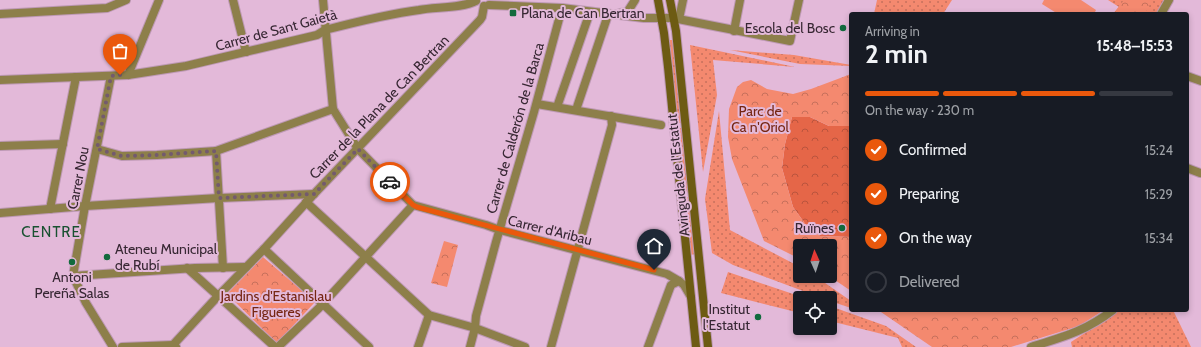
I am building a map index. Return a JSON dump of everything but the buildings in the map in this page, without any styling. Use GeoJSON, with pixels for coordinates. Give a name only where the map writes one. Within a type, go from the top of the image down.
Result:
{"type":"FeatureCollection","features":[{"type":"Feature","properties":{"kind":"main road","name":"Avinguda de l'Estatut"},"geometry":{"type":"LineString","coordinates":[[658,0],[668,67],[696,347]]}},
{"type":"Feature","properties":{"kind":"main road","name":"Avinguda de l'Estatut"},"geometry":{"type":"LineString","coordinates":[[670,0],[676,19],[708,347]]}},
{"type":"Feature","properties":{"kind":"street"},"geometry":{"type":"LineString","coordinates":[[85,10],[87,0]]}},
{"type":"Feature","properties":{"kind":"street"},"geometry":{"type":"LineString","coordinates":[[0,14],[107,8],[126,0]]}},
{"type":"Feature","properties":{"kind":"street"},"geometry":{"type":"LineString","coordinates":[[128,75],[159,0]]}},
{"type":"Feature","properties":{"kind":"street"},"geometry":{"type":"LineString","coordinates":[[234,0],[246,52]]}},
{"type":"Feature","properties":{"kind":"street"},"geometry":{"type":"LineString","coordinates":[[278,347],[323,303],[413,205],[358,149],[333,109],[323,0]]}},
{"type":"Feature","properties":{"kind":"street"},"geometry":{"type":"LineString","coordinates":[[421,0],[424,9]]}},
{"type":"Feature","properties":{"kind":"street"},"geometry":{"type":"LineString","coordinates":[[476,0],[478,4],[495,6],[506,5],[562,8],[641,18],[676,19],[790,41],[799,0]]}},
{"type":"Feature","properties":{"kind":"street","name":"Carrer de Sant Gaietà"},"geometry":{"type":"LineString","coordinates":[[0,80],[128,75],[186,66],[317,35],[325,30],[384,15],[470,4],[476,0]]}},
{"type":"Feature","properties":{"kind":"street"},"geometry":{"type":"LineString","coordinates":[[497,0],[506,5]]}},
{"type":"Feature","properties":{"kind":"street","name":"Avinguda de l'Estatut"},"geometry":{"type":"LineString","coordinates":[[676,19],[683,0]]}},
{"type":"Feature","properties":{"kind":"street"},"geometry":{"type":"LineString","coordinates":[[734,31],[740,0]]}},
{"type":"Feature","properties":{"kind":"street"},"geometry":{"type":"LineString","coordinates":[[1162,12],[1169,0]]}},
{"type":"Feature","properties":{"kind":"street"},"geometry":{"type":"LineString","coordinates":[[635,1],[637,13],[641,18]]}},
{"type":"Feature","properties":{"kind":"street"},"geometry":{"type":"LineString","coordinates":[[610,15],[628,11],[635,1]]}},
{"type":"Feature","properties":{"kind":"street","name":"Carrer de la Plana de Can Bertran"},"geometry":{"type":"LineString","coordinates":[[174,346],[218,296],[264,249],[306,202],[480,20],[488,4]]}},
{"type":"Feature","properties":{"kind":"street","name":"Carrer de Calderón de la Barca"},"geometry":{"type":"LineString","coordinates":[[470,347],[475,328],[476,316],[537,104],[562,8]]}},
{"type":"Feature","properties":{"kind":"street"},"geometry":{"type":"LineString","coordinates":[[557,107],[590,12]]}},
{"type":"Feature","properties":{"kind":"street"},"geometry":{"type":"LineString","coordinates":[[576,110],[610,15]]}},
{"type":"Feature","properties":{"kind":"street","name":"Carrer Nou"},"geometry":{"type":"LineString","coordinates":[[73,276],[85,206],[111,76]]}},
{"type":"Feature","properties":{"kind":"street"},"geometry":{"type":"LineString","coordinates":[[50,209],[76,77]]}},
{"type":"Feature","properties":{"kind":"street"},"geometry":{"type":"LineString","coordinates":[[1189,77],[1201,81]]}},
{"type":"Feature","properties":{"kind":"street"},"geometry":{"type":"LineString","coordinates":[[537,104],[661,124]]}},
{"type":"Feature","properties":{"kind":"street"},"geometry":{"type":"LineString","coordinates":[[97,149],[122,156],[216,151],[333,109]]}},
{"type":"Feature","properties":{"kind":"street"},"geometry":{"type":"LineString","coordinates":[[551,347],[612,125],[610,116]]}},
{"type":"Feature","properties":{"kind":"street"},"geometry":{"type":"LineString","coordinates":[[0,146],[63,144]]}},
{"type":"Feature","properties":{"kind":"street"},"geometry":{"type":"LineString","coordinates":[[216,151],[223,268]]}},
{"type":"Feature","properties":{"kind":"street"},"geometry":{"type":"LineString","coordinates":[[1189,169],[1200,173]]}},
{"type":"Feature","properties":{"kind":"street"},"geometry":{"type":"LineString","coordinates":[[0,213],[85,206],[314,194]]}},
{"type":"Feature","properties":{"kind":"street"},"geometry":{"type":"LineString","coordinates":[[306,202],[429,315],[475,328],[525,347]]}},
{"type":"Feature","properties":{"kind":"street","name":"Carrer d'Aribau"},"geometry":{"type":"LineString","coordinates":[[413,205],[500,230],[667,274],[679,282]]}},
{"type":"Feature","properties":{"kind":"street"},"geometry":{"type":"LineString","coordinates":[[264,249],[369,347]]}},
{"type":"Feature","properties":{"kind":"street"},"geometry":{"type":"LineString","coordinates":[[113,347],[86,303],[73,276],[187,268],[246,267]]}},
{"type":"Feature","properties":{"kind":"street"},"geometry":{"type":"LineString","coordinates":[[187,268],[275,347]]}},
{"type":"Feature","properties":{"kind":"street"},"geometry":{"type":"LineString","coordinates":[[648,347],[671,285],[679,282],[684,285],[691,298]]}},
{"type":"Feature","properties":{"kind":"street"},"geometry":{"type":"LineString","coordinates":[[1031,347],[1078,332],[1110,312]]}},
{"type":"Feature","properties":{"kind":"street"},"geometry":{"type":"LineString","coordinates":[[418,347],[429,315]]}},
{"type":"Feature","properties":{"kind":"street"},"geometry":{"type":"LineString","coordinates":[[122,347],[174,346]]}},
{"type":"Feature","properties":{"kind":"green space"},"geometry":{"type":"Polygon","coordinates":[[[877,0],[952,0],[944,12],[874,12],[877,0]]]}},
{"type":"Feature","properties":{"kind":"green space"},"geometry":{"type":"Polygon","coordinates":[[[1044,0],[1081,0],[1096,10],[1095,12],[1055,12],[1042,4],[1044,0]]]}},
{"type":"Feature","properties":{"kind":"green space"},"geometry":{"type":"Polygon","coordinates":[[[1108,0],[1164,0],[1157,12],[1115,12],[1119,7],[1108,0]]]}},
{"type":"Feature","properties":{"kind":"green space"},"geometry":{"type":"Polygon","coordinates":[[[1124,0],[1152,0],[1146,12],[1115,12],[1124,0]]]}},
{"type":"Feature","properties":{"kind":"green space"},"geometry":{"type":"Polygon","coordinates":[[[668,40],[675,40],[684,123],[676,123],[668,40]]]}},
{"type":"Feature","properties":{"kind":"green space"},"geometry":{"type":"Polygon","coordinates":[[[690,45],[795,67],[713,60],[717,95],[703,172],[690,45]]]}},
{"type":"Feature","properties":{"kind":"green space"},"geometry":{"type":"Polygon","coordinates":[[[730,50],[794,55],[849,65],[849,66],[800,64],[730,50]]]}},
{"type":"Feature","properties":{"kind":"green space","name":"Parc de Ca n'Oriol"},"geometry":{"type":"Polygon","coordinates":[[[849,75],[849,126],[829,126],[810,117],[792,117],[785,144],[782,168],[793,207],[806,225],[820,236],[849,237],[849,290],[837,281],[837,239],[793,239],[793,256],[764,241],[732,159],[728,137],[729,109],[737,87],[743,82],[751,80],[767,89],[793,94],[849,75]]]}},
{"type":"Feature","properties":{"kind":"green space"},"geometry":{"type":"Polygon","coordinates":[[[719,111],[730,230],[793,263],[793,283],[825,283],[837,291],[803,291],[733,265],[712,253],[705,199],[719,111]]]}},
{"type":"Feature","properties":{"kind":"green space","name":"Parc de Ca n'Oriol"},"geometry":{"type":"Polygon","coordinates":[[[792,117],[810,117],[829,126],[849,126],[849,237],[820,236],[806,225],[793,207],[782,168],[785,144],[792,117]]]}},
{"type":"Feature","properties":{"kind":"green space"},"geometry":{"type":"Polygon","coordinates":[[[677,128],[684,128],[690,192],[683,193],[677,128]]]}},
{"type":"Feature","properties":{"kind":"green space"},"geometry":{"type":"Polygon","coordinates":[[[684,197],[691,197],[697,254],[689,255],[684,197]]]}},
{"type":"Feature","properties":{"kind":"green space"},"geometry":{"type":"Polygon","coordinates":[[[444,241],[458,245],[447,287],[431,283],[444,241]]]}},
{"type":"Feature","properties":{"kind":"green space","name":"Jardins d'Estanislau Figueres"},"geometry":{"type":"Polygon","coordinates":[[[263,257],[315,302],[277,343],[227,294],[263,257]]]}},
{"type":"Feature","properties":{"kind":"green space"},"geometry":{"type":"Polygon","coordinates":[[[728,272],[793,294],[793,311],[721,293],[728,272]]]}},
{"type":"Feature","properties":{"kind":"green space"},"geometry":{"type":"Polygon","coordinates":[[[837,291],[849,300],[849,307],[837,303],[837,291]]]}},
{"type":"Feature","properties":{"kind":"green space"},"geometry":{"type":"Polygon","coordinates":[[[837,308],[886,326],[916,347],[902,347],[898,338],[837,323],[837,308]]]}},
{"type":"Feature","properties":{"kind":"green space"},"geometry":{"type":"Polygon","coordinates":[[[881,312],[1101,312],[1079,326],[1011,347],[932,347],[881,312]]]}},
{"type":"Feature","properties":{"kind":"green space"},"geometry":{"type":"Polygon","coordinates":[[[1117,312],[1174,312],[1191,347],[1072,347],[1071,342],[1117,312]]]}},
{"type":"Feature","properties":{"kind":"way so far"},"geometry":{"type":"LineString","coordinates":[[120,75],[111,76],[97,149],[122,156],[216,151],[219,198],[314,194],[358,149],[390,182]]}},
{"type":"Feature","properties":{"kind":"place","name":"Plana de Can Bertran"},"geometry":{"type":"Point","coordinates":[513,13]}},
{"type":"Feature","properties":{"kind":"place","name":"Escola del Bosc"},"geometry":{"type":"Point","coordinates":[843,28]}},
{"type":"Feature","properties":{"kind":"place","name":"Ruïnes"},"geometry":{"type":"Point","coordinates":[842,228]}},
{"type":"Feature","properties":{"kind":"place","name":"Ateneu Municipal de Rubí"},"geometry":{"type":"Point","coordinates":[107,257]}},
{"type":"Feature","properties":{"kind":"place","name":"Antoni Pereña Salas"},"geometry":{"type":"Point","coordinates":[72,262]}},
{"type":"Feature","properties":{"kind":"place","name":"Institut l'Estatut"},"geometry":{"type":"Point","coordinates":[758,317]}},
{"type":"Feature","properties":{"kind":"district","name":"CENTRE"},"geometry":{"type":"Point","coordinates":[51,232]}},
{"type":"Feature","properties":{"kind":"route"},"geometry":{"type":"LineString","coordinates":[[390,182],[413,205],[417,207],[654,270]]}}]}
